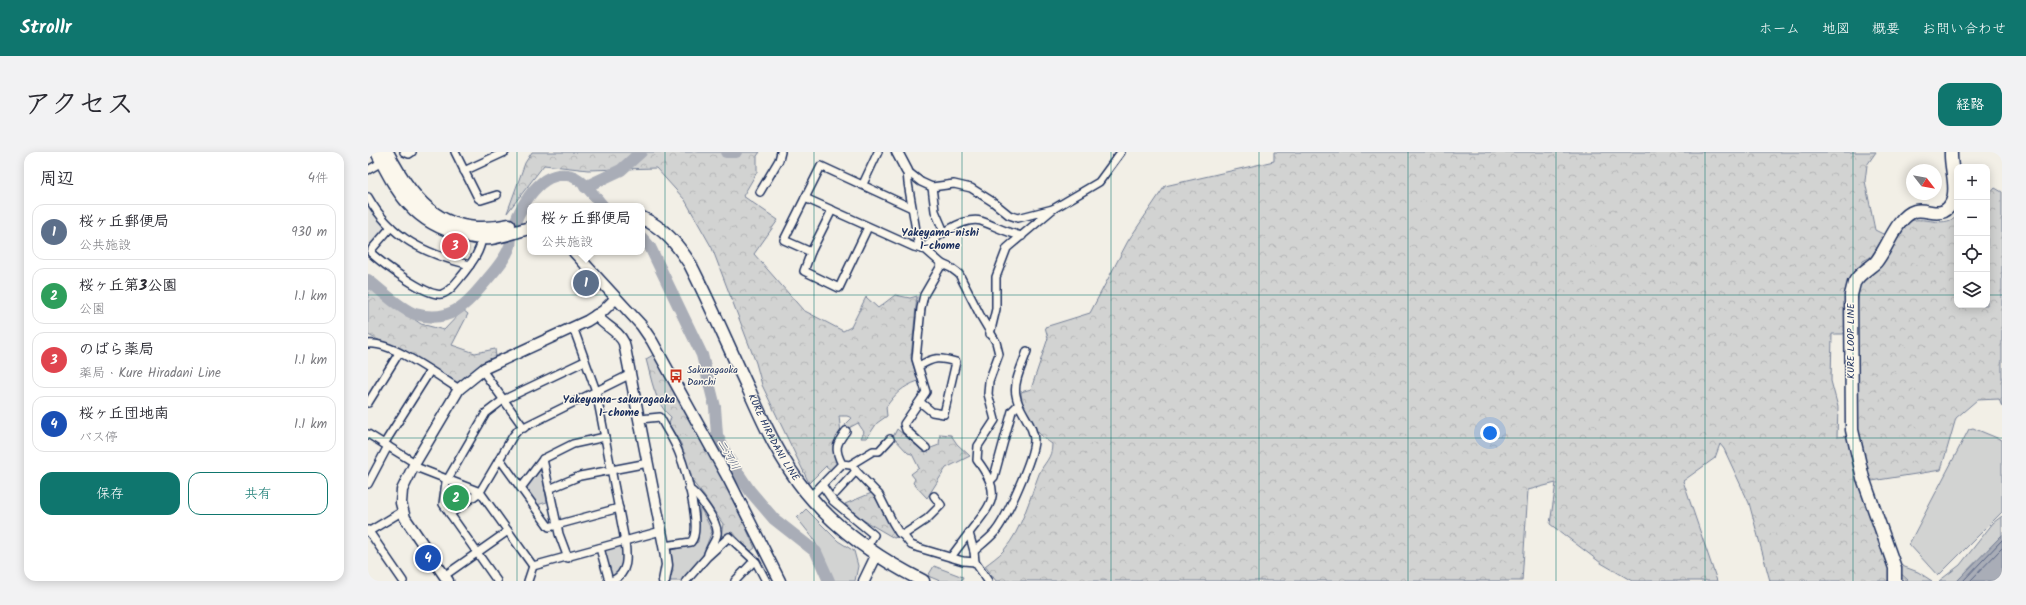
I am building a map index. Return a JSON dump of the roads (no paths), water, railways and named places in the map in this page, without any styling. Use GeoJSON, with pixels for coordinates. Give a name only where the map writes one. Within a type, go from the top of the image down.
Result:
{"type":"FeatureCollection","features":[{"type":"Feature","properties":{"kind":"main road","name":"KURE LOOP LINE"},"geometry":{"type":"LineString","coordinates":[[1895,581],[1896,568],[1863,478],[1852,430],[1851,295],[1854,283],[1862,273],[1875,262],[1893,233],[1908,215],[1915,211],[1939,214],[1947,210],[1952,203],[1954,191],[1952,152]]}},
{"type":"Feature","properties":{"kind":"main road"},"geometry":{"type":"LineString","coordinates":[[386,155],[410,189],[435,215],[453,225],[474,228],[490,234],[527,222]]}},
{"type":"Feature","properties":{"kind":"main road"},"geometry":{"type":"LineString","coordinates":[[386,155],[401,196],[423,218],[436,226],[450,232],[490,234],[527,228]]}},
{"type":"Feature","properties":{"kind":"main road","name":"KURE HIRADANI LINE"},"geometry":{"type":"LineString","coordinates":[[645,219],[671,238],[690,264],[770,437],[788,467],[810,497],[830,517],[876,556],[923,581]]}},
{"type":"Feature","properties":{"kind":"street"},"geometry":{"type":"LineString","coordinates":[[404,152],[409,154],[412,152]]}},
{"type":"Feature","properties":{"kind":"street"},"geometry":{"type":"LineString","coordinates":[[455,152],[481,200],[497,195]]}},
{"type":"Feature","properties":{"kind":"street"},"geometry":{"type":"LineString","coordinates":[[464,171],[505,152]]}},
{"type":"Feature","properties":{"kind":"street"},"geometry":{"type":"LineString","coordinates":[[760,192],[779,160],[781,152]]}},
{"type":"Feature","properties":{"kind":"street"},"geometry":{"type":"LineString","coordinates":[[863,184],[878,152]]}},
{"type":"Feature","properties":{"kind":"street"},"geometry":{"type":"LineString","coordinates":[[897,152],[907,171],[912,208],[921,249]]}},
{"type":"Feature","properties":{"kind":"street"},"geometry":{"type":"LineString","coordinates":[[990,334],[996,309],[995,287],[998,268],[1007,248],[1053,210],[1099,182],[1121,152]]}},
{"type":"Feature","properties":{"kind":"street"},"geometry":{"type":"LineString","coordinates":[[368,170],[386,155]]}},
{"type":"Feature","properties":{"kind":"street"},"geometry":{"type":"LineString","coordinates":[[811,252],[784,240],[821,166],[863,184],[868,188],[912,208]]}},
{"type":"Feature","properties":{"kind":"street"},"geometry":{"type":"LineString","coordinates":[[907,171],[921,182],[932,186],[954,184],[971,188],[993,202],[1009,215],[1018,218],[1053,210]]}},
{"type":"Feature","properties":{"kind":"street"},"geometry":{"type":"LineString","coordinates":[[932,186],[935,212],[944,232]]}},
{"type":"Feature","properties":{"kind":"street"},"geometry":{"type":"LineString","coordinates":[[368,196],[384,220],[425,251],[470,265]]}},
{"type":"Feature","properties":{"kind":"street"},"geometry":{"type":"LineString","coordinates":[[805,198],[921,249],[942,264],[951,268],[962,278],[990,334],[996,342],[999,354],[991,374],[988,388],[988,394],[995,420],[978,446],[977,460],[991,480],[992,493],[990,506],[951,556]]}},
{"type":"Feature","properties":{"kind":"street"},"geometry":{"type":"LineString","coordinates":[[832,210],[811,252],[804,271],[839,288],[868,227]]}},
{"type":"Feature","properties":{"kind":"street"},"geometry":{"type":"LineString","coordinates":[[921,249],[944,232],[971,221],[979,220],[1009,234],[1022,236]]}},
{"type":"Feature","properties":{"kind":"street"},"geometry":{"type":"LineString","coordinates":[[392,227],[372,249],[371,253],[384,265],[432,293],[440,294],[448,291],[470,265],[490,234]]}},
{"type":"Feature","properties":{"kind":"street"},"geometry":{"type":"LineString","coordinates":[[577,255],[641,325],[652,341],[729,480],[780,581]]}},
{"type":"Feature","properties":{"kind":"street"},"geometry":{"type":"LineString","coordinates":[[926,448],[906,430],[904,424],[926,392],[916,359],[921,308],[924,295],[942,264]]}},
{"type":"Feature","properties":{"kind":"street"},"geometry":{"type":"LineString","coordinates":[[508,531],[476,552],[446,578],[419,541],[405,518],[403,511],[402,490],[414,464],[459,389],[482,370],[596,315],[603,311],[616,298]]}},
{"type":"Feature","properties":{"kind":"street"},"geometry":{"type":"LineString","coordinates":[[596,315],[601,322],[621,335],[631,374],[664,546],[667,565],[664,581]]}},
{"type":"Feature","properties":{"kind":"street"},"geometry":{"type":"LineString","coordinates":[[573,327],[596,391],[625,541],[627,560],[626,566],[618,578],[612,581]]}},
{"type":"Feature","properties":{"kind":"street"},"geometry":{"type":"LineString","coordinates":[[368,344],[376,343],[399,352],[459,389]]}},
{"type":"Feature","properties":{"kind":"street"},"geometry":{"type":"LineString","coordinates":[[974,551],[998,527],[1010,508],[1027,465],[1034,440],[1031,428],[1018,405],[1016,387],[1027,351]]}},
{"type":"Feature","properties":{"kind":"street"},"geometry":{"type":"LineString","coordinates":[[368,403],[399,352]]}},
{"type":"Feature","properties":{"kind":"street"},"geometry":{"type":"LineString","coordinates":[[919,366],[928,360],[939,357],[956,362],[944,414],[932,412],[920,402]]}},
{"type":"Feature","properties":{"kind":"street"},"geometry":{"type":"LineString","coordinates":[[497,581],[443,504],[448,479],[486,413],[503,400],[585,361]]}},
{"type":"Feature","properties":{"kind":"street"},"geometry":{"type":"LineString","coordinates":[[482,370],[524,428]]}},
{"type":"Feature","properties":{"kind":"street"},"geometry":{"type":"LineString","coordinates":[[368,484],[386,445],[430,371]]}},
{"type":"Feature","properties":{"kind":"street"},"geometry":{"type":"LineString","coordinates":[[450,514],[480,492],[513,436],[524,428],[631,374]]}},
{"type":"Feature","properties":{"kind":"street"},"geometry":{"type":"LineString","coordinates":[[991,480],[994,477],[1012,411],[1018,405]]}},
{"type":"Feature","properties":{"kind":"street"},"geometry":{"type":"LineString","coordinates":[[640,419],[660,417],[679,452],[689,488],[696,525],[694,539],[691,542],[664,546]]}},
{"type":"Feature","properties":{"kind":"street"},"geometry":{"type":"LineString","coordinates":[[842,464],[836,446],[846,431]]}},
{"type":"Feature","properties":{"kind":"street"},"geometry":{"type":"LineString","coordinates":[[368,434],[414,464],[480,492],[533,566]]}},
{"type":"Feature","properties":{"kind":"street"},"geometry":{"type":"LineString","coordinates":[[521,488],[543,459],[573,444],[605,437]]}},
{"type":"Feature","properties":{"kind":"street"},"geometry":{"type":"LineString","coordinates":[[836,493],[854,468],[873,451],[879,451],[890,439]]}},
{"type":"Feature","properties":{"kind":"street"},"geometry":{"type":"LineString","coordinates":[[543,459],[557,526],[568,558]]}},
{"type":"Feature","properties":{"kind":"street"},"geometry":{"type":"LineString","coordinates":[[499,460],[502,462],[549,528],[618,508]]}},
{"type":"Feature","properties":{"kind":"street"},"geometry":{"type":"LineString","coordinates":[[549,489],[580,476],[648,463]]}},
{"type":"Feature","properties":{"kind":"street"},"geometry":{"type":"LineString","coordinates":[[810,497],[842,464]]}},
{"type":"Feature","properties":{"kind":"street"},"geometry":{"type":"LineString","coordinates":[[842,464],[854,468],[880,495],[899,533],[903,535],[911,545],[951,556],[962,561],[975,562]]}},
{"type":"Feature","properties":{"kind":"street"},"geometry":{"type":"LineString","coordinates":[[822,485],[833,501],[874,535],[866,548]]}},
{"type":"Feature","properties":{"kind":"street"},"geometry":{"type":"LineString","coordinates":[[689,488],[695,492],[716,525],[717,532],[707,557]]}},
{"type":"Feature","properties":{"kind":"street"},"geometry":{"type":"LineString","coordinates":[[903,535],[927,519],[941,505],[934,496]]}},
{"type":"Feature","properties":{"kind":"street"},"geometry":{"type":"LineString","coordinates":[[403,511],[368,531],[403,581]]}},
{"type":"Feature","properties":{"kind":"street"},"geometry":{"type":"LineString","coordinates":[[533,566],[568,558],[661,531]]}},
{"type":"Feature","properties":{"kind":"street"},"geometry":{"type":"LineString","coordinates":[[969,533],[974,551],[975,562],[988,581]]}},
{"type":"Feature","properties":{"kind":"street"},"geometry":{"type":"LineString","coordinates":[[686,581],[707,557],[729,537],[754,561],[766,581]]}},
{"type":"Feature","properties":{"kind":"street"},"geometry":{"type":"LineString","coordinates":[[600,548],[609,581]]}},
{"type":"Feature","properties":{"kind":"street"},"geometry":{"type":"LineString","coordinates":[[864,581],[876,556]]}},
{"type":"Feature","properties":{"kind":"street"},"geometry":{"type":"LineString","coordinates":[[735,581],[754,561]]}},
{"type":"Feature","properties":{"kind":"street"},"geometry":{"type":"LineString","coordinates":[[528,581],[533,566]]}},
{"type":"Feature","properties":{"kind":"water"},"geometry":{"type":"Polygon","coordinates":[[[2002,535],[2002,581],[1957,581],[2002,535]]]}},
{"type":"Feature","properties":{"kind":"waterway"},"geometry":{"type":"LineString","coordinates":[[585,187],[621,170],[641,152]]}},
{"type":"Feature","properties":{"kind":"waterway"},"geometry":{"type":"LineString","coordinates":[[726,152],[736,152]]}},
{"type":"Feature","properties":{"kind":"waterway","name":"二河川"},"geometry":{"type":"LineString","coordinates":[[368,280],[409,312],[427,316],[448,314],[464,305],[500,265],[510,246],[514,227],[523,206],[537,187],[546,180],[556,176],[572,176],[587,187],[600,203]]}},
{"type":"Feature","properties":{"kind":"waterway","name":"二河川"},"geometry":{"type":"LineString","coordinates":[[645,241],[650,247],[702,355],[715,407],[717,435],[728,458],[750,491],[774,519],[816,552],[829,581]]}},
{"type":"Feature","properties":{"kind":"place","name":"のばら薬局"},"geometry":{"type":"Point","coordinates":[455,246]}},
{"type":"Feature","properties":{"kind":"place","name":"桜ヶ丘郵便局"},"geometry":{"type":"Point","coordinates":[586,283]}},
{"type":"Feature","properties":{"kind":"place","name":"Sakuragaoka Danchi"},"geometry":{"type":"Point","coordinates":[676,376]}},
{"type":"Feature","properties":{"kind":"place","name":"桜ヶ丘第3公園"},"geometry":{"type":"Point","coordinates":[456,498]}},
{"type":"Feature","properties":{"kind":"place","name":"桜ヶ丘団地南"},"geometry":{"type":"Point","coordinates":[428,558]}},
{"type":"Feature","properties":{"kind":"district","name":"Yakeyama-nishi 1-chome"},"geometry":{"type":"Point","coordinates":[940,239]}},
{"type":"Feature","properties":{"kind":"district","name":"Yakeyama-sakuragaoka 1-chome"},"geometry":{"type":"Point","coordinates":[619,406]}}]}
